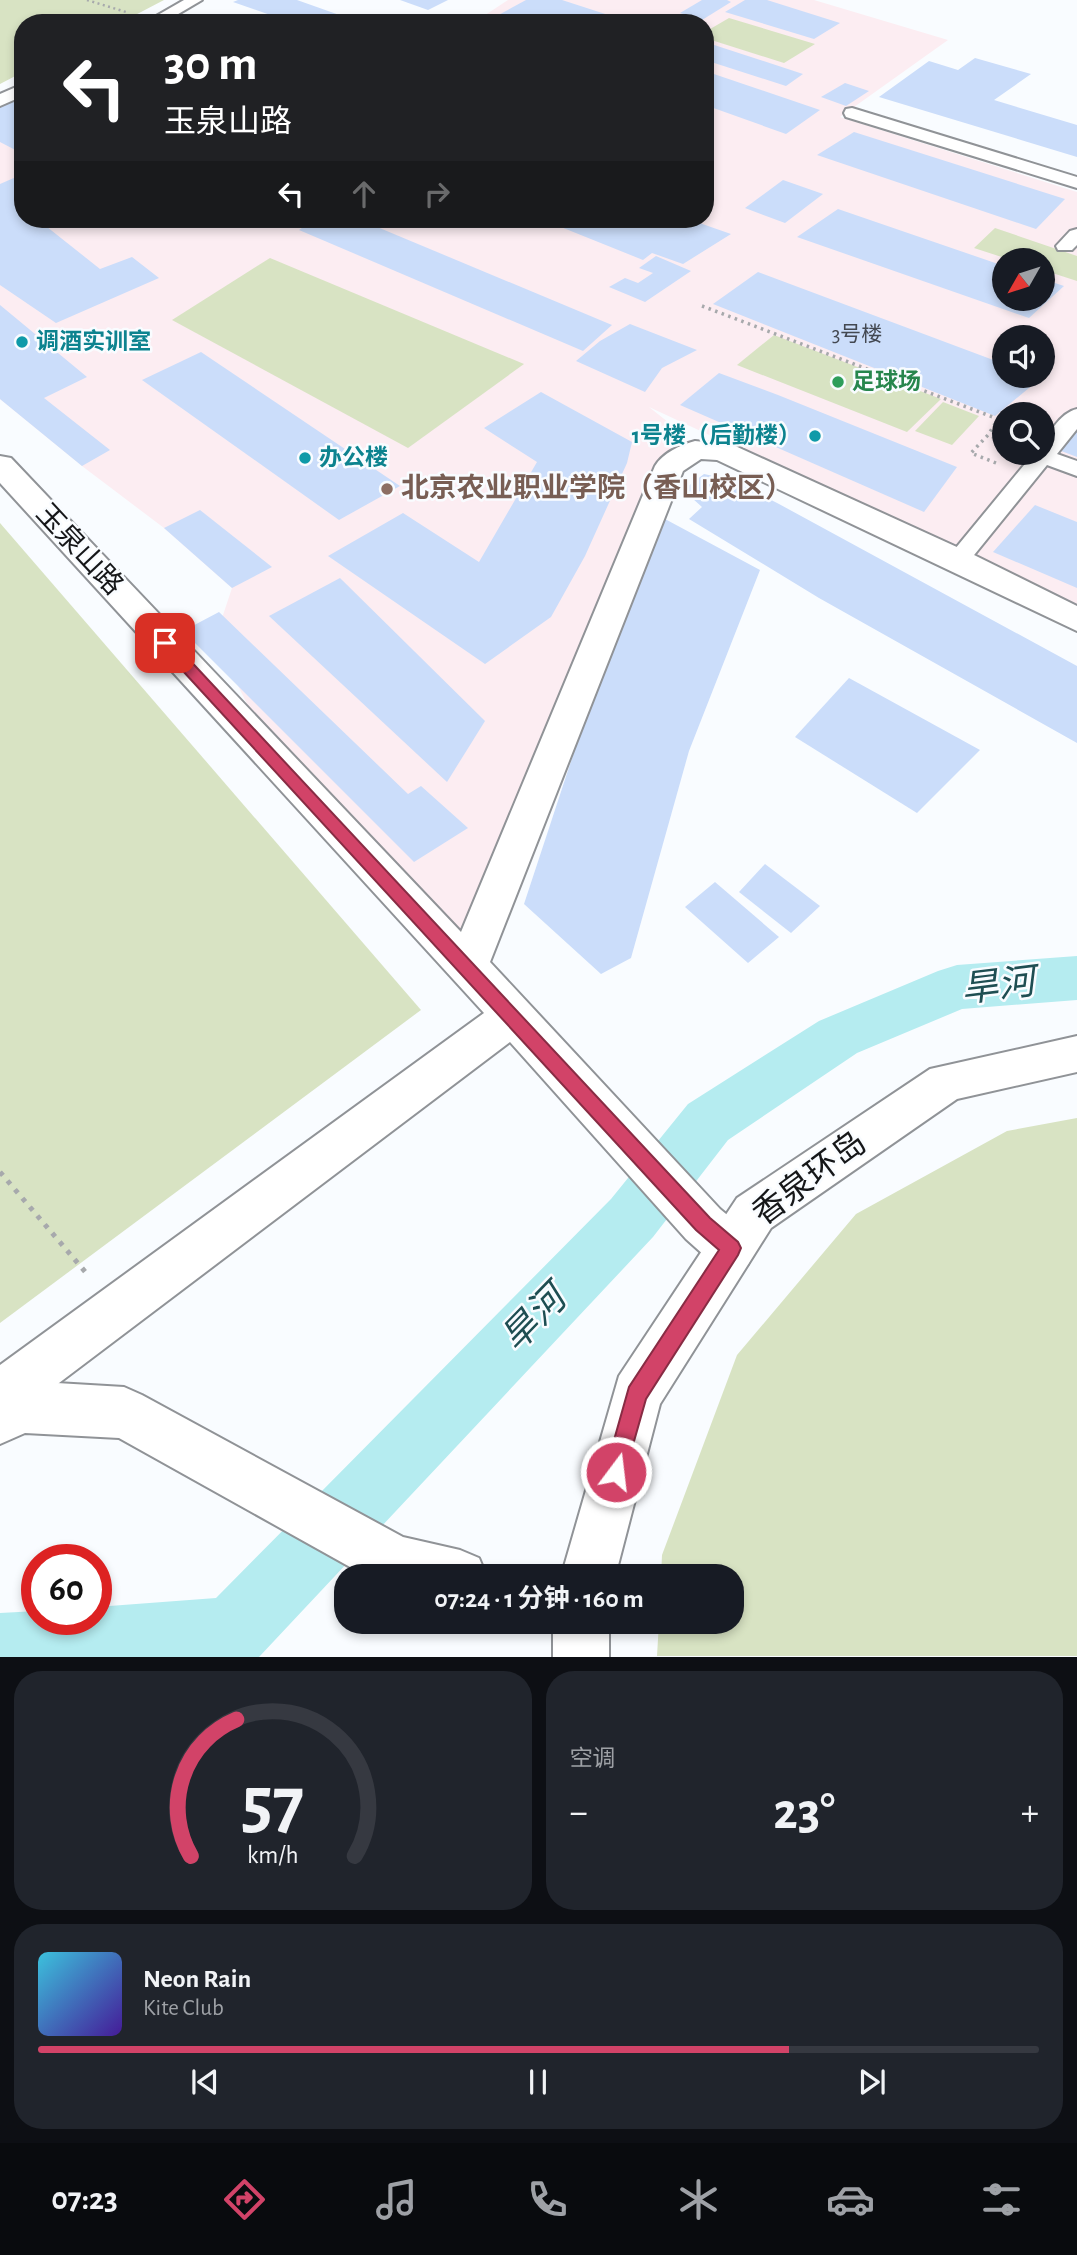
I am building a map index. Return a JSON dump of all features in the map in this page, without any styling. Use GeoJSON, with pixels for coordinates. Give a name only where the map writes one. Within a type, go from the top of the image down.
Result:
{"type":"FeatureCollection","features":[{"type":"Feature","properties":{"kind":"street"},"geometry":{"type":"LineString","coordinates":[[467,967],[670,466],[695,450],[722,451],[958,560],[1077,620]]}},
{"type":"Feature","properties":{"kind":"street","name":"玉泉山路"},"geometry":{"type":"LineString","coordinates":[[0,465],[717,1236]]}},
{"type":"Feature","properties":{"kind":"street"},"geometry":{"type":"LineString","coordinates":[[0,1396],[513,1016]]}},
{"type":"Feature","properties":{"kind":"street","name":"香泉环岛"},"geometry":{"type":"LineString","coordinates":[[591,1564],[637,1394],[717,1236],[946,1082],[1077,1054]]}},
{"type":"Feature","properties":{"kind":"street"},"geometry":{"type":"LineString","coordinates":[[0,1418],[23,1407],[124,1413],[394,1562],[403,1564]]}},
{"type":"Feature","properties":{"kind":"street"},"geometry":{"type":"LineString","coordinates":[[581,1634],[581,1657]]}},
{"type":"Feature","properties":{"kind":"lane"},"geometry":{"type":"LineString","coordinates":[[169,14],[195,0]]}},
{"type":"Feature","properties":{"kind":"lane"},"geometry":{"type":"LineString","coordinates":[[852,113],[1077,183]]}},
{"type":"Feature","properties":{"kind":"lane"},"geometry":{"type":"LineString","coordinates":[[958,560],[1077,415]]}},
{"type":"Feature","properties":{"kind":"lane"},"geometry":{"type":"LineString","coordinates":[[1055,461],[1077,469]]}},
{"type":"Feature","properties":{"kind":"path"},"geometry":{"type":"LineString","coordinates":[[87,0],[130,14]]}},
{"type":"Feature","properties":{"kind":"path"},"geometry":{"type":"LineString","coordinates":[[702,306],[999,419],[971,453],[1027,476]]}},
{"type":"Feature","properties":{"kind":"path"},"geometry":{"type":"LineString","coordinates":[[988,435],[992,436]]}},
{"type":"Feature","properties":{"kind":"path"},"geometry":{"type":"LineString","coordinates":[[0,1172],[117,1309]]}},
{"type":"Feature","properties":{"kind":"shaded area","name":"北京农业职业学院（香山校区）"},"geometry":{"type":"Polygon","coordinates":[[[508,0],[814,0],[948,40],[840,117],[1077,192],[1077,606],[649,407],[673,426],[670,466],[467,967],[275,761],[215,639],[232,588],[164,528],[0,399],[0,101],[14,94],[14,228],[714,228],[714,14],[487,14],[508,0]]]}},
{"type":"Feature","properties":{"kind":"green space"},"geometry":{"type":"Polygon","coordinates":[[[0,0],[164,0],[137,14],[14,14],[14,77],[0,84],[0,0]]]}},
{"type":"Feature","properties":{"kind":"green space"},"geometry":{"type":"Polygon","coordinates":[[[729,18],[815,44],[784,63],[714,41],[714,27],[729,18]]]}},
{"type":"Feature","properties":{"kind":"green space"},"geometry":{"type":"Polygon","coordinates":[[[995,228],[1054,248],[992,248],[992,254],[974,248],[995,228]]]}},
{"type":"Feature","properties":{"kind":"green space"},"geometry":{"type":"Polygon","coordinates":[[[1055,248],[1077,256],[1077,281],[1055,274],[1055,248]]]}},
{"type":"Feature","properties":{"kind":"green space"},"geometry":{"type":"Polygon","coordinates":[[[270,258],[524,364],[408,448],[172,320],[270,258]]]}},
{"type":"Feature","properties":{"kind":"green space","name":"足球场"},"geometry":{"type":"Polygon","coordinates":[[[774,335],[941,399],[907,432],[737,365],[774,335]]]}},
{"type":"Feature","properties":{"kind":"green space"},"geometry":{"type":"Polygon","coordinates":[[[943,402],[979,416],[952,445],[915,431],[943,402]]]}},
{"type":"Feature","properties":{"kind":"green space"},"geometry":{"type":"Polygon","coordinates":[[[0,523],[421,1010],[0,1323],[0,523]]]}},
{"type":"Feature","properties":{"kind":"green space"},"geometry":{"type":"Polygon","coordinates":[[[1077,1118],[1077,1656],[657,1656],[658,1634],[744,1634],[744,1564],[662,1564],[662,1555],[737,1355],[856,1214],[1007,1131],[1077,1118]]]}},
{"type":"Feature","properties":{"kind":"building"},"geometry":{"type":"Polygon","coordinates":[[[297,0],[337,14],[267,14],[233,2],[297,0]]]}},
{"type":"Feature","properties":{"kind":"building"},"geometry":{"type":"Polygon","coordinates":[[[400,0],[448,0],[428,10],[400,0]]]}},
{"type":"Feature","properties":{"kind":"building"},"geometry":{"type":"Polygon","coordinates":[[[526,0],[562,0],[605,14],[500,14],[526,0]]]}},
{"type":"Feature","properties":{"kind":"building"},"geometry":{"type":"Polygon","coordinates":[[[702,0],[731,2],[712,14],[680,13],[702,0]]]}},
{"type":"Feature","properties":{"kind":"building"},"geometry":{"type":"Polygon","coordinates":[[[745,0],[767,0],[840,23],[814,39],[725,12],[745,0]]]}},
{"type":"Feature","properties":{"kind":"building"},"geometry":{"type":"Polygon","coordinates":[[[714,45],[803,74],[786,86],[714,63],[714,45]]]}},
{"type":"Feature","properties":{"kind":"building"},"geometry":{"type":"Polygon","coordinates":[[[975,58],[1031,74],[994,100],[1077,125],[1077,157],[879,97],[929,61],[958,70],[975,58]]]}},
{"type":"Feature","properties":{"kind":"building"},"geometry":{"type":"Polygon","coordinates":[[[714,74],[820,110],[786,134],[714,108],[714,74]]]}},
{"type":"Feature","properties":{"kind":"building"},"geometry":{"type":"Polygon","coordinates":[[[845,83],[869,91],[846,106],[821,97],[845,83]]]}},
{"type":"Feature","properties":{"kind":"building"},"geometry":{"type":"Polygon","coordinates":[[[14,94],[14,149],[0,142],[0,101],[14,94]]]}},
{"type":"Feature","properties":{"kind":"building"},"geometry":{"type":"Polygon","coordinates":[[[854,132],[1065,199],[1036,229],[817,155],[854,132]]]}},
{"type":"Feature","properties":{"kind":"building"},"geometry":{"type":"Polygon","coordinates":[[[14,178],[14,228],[48,228],[100,269],[132,257],[159,278],[56,323],[0,285],[0,184],[14,178]]]}},
{"type":"Feature","properties":{"kind":"building"},"geometry":{"type":"Polygon","coordinates":[[[783,180],[823,194],[785,223],[745,208],[783,180]]]}},
{"type":"Feature","properties":{"kind":"building"},"geometry":{"type":"Polygon","coordinates":[[[838,209],[992,262],[992,305],[797,237],[838,209]]]}},
{"type":"Feature","properties":{"kind":"building"},"geometry":{"type":"Polygon","coordinates":[[[380,228],[612,325],[583,351],[299,230],[380,228]]]}},
{"type":"Feature","properties":{"kind":"building"},"geometry":{"type":"Polygon","coordinates":[[[563,228],[714,228],[731,234],[683,264],[652,253],[643,260],[563,228]]]}},
{"type":"Feature","properties":{"kind":"building"},"geometry":{"type":"Polygon","coordinates":[[[656,256],[691,271],[645,302],[609,287],[625,278],[638,283],[653,273],[639,268],[656,256]]]}},
{"type":"Feature","properties":{"kind":"building"},"geometry":{"type":"Polygon","coordinates":[[[758,272],[992,360],[992,388],[1029,388],[1012,402],[992,402],[992,415],[713,304],[758,272]]]}},
{"type":"Feature","properties":{"kind":"building"},"geometry":{"type":"Polygon","coordinates":[[[1055,283],[1064,286],[1055,294],[1055,283]]]}},
{"type":"Feature","properties":{"kind":"building","name":"调酒实训室"},"geometry":{"type":"Polygon","coordinates":[[[0,305],[87,377],[44,398],[110,450],[82,466],[0,399],[0,305]]]}},
{"type":"Feature","properties":{"kind":"building"},"geometry":{"type":"Polygon","coordinates":[[[1012,312],[1036,312],[1029,318],[1012,312]]]}},
{"type":"Feature","properties":{"kind":"building"},"geometry":{"type":"Polygon","coordinates":[[[630,324],[697,350],[662,368],[645,392],[576,361],[600,341],[630,324]]]}},
{"type":"Feature","properties":{"kind":"building","name":"办公楼"},"geometry":{"type":"Polygon","coordinates":[[[201,352],[400,486],[339,520],[142,380],[201,352]]]}},
{"type":"Feature","properties":{"kind":"building","name":"1号楼（后勤楼）"},"geometry":{"type":"Polygon","coordinates":[[[719,373],[957,467],[924,512],[680,405],[719,373]]]}},
{"type":"Feature","properties":{"kind":"building"},"geometry":{"type":"Polygon","coordinates":[[[541,392],[632,442],[627,463],[585,556],[551,617],[485,664],[328,556],[403,513],[479,562],[537,462],[484,428],[541,392]]]}},
{"type":"Feature","properties":{"kind":"building"},"geometry":{"type":"Polygon","coordinates":[[[1077,425],[1077,457],[1056,449],[1077,425]]]}},
{"type":"Feature","properties":{"kind":"building"},"geometry":{"type":"Polygon","coordinates":[[[704,474],[732,480],[779,504],[1077,666],[1077,743],[819,598],[689,519],[702,507],[683,490],[704,474]]]}},
{"type":"Feature","properties":{"kind":"building"},"geometry":{"type":"Polygon","coordinates":[[[1035,505],[1077,522],[1077,588],[993,552],[1035,505]]]}},
{"type":"Feature","properties":{"kind":"building"},"geometry":{"type":"Polygon","coordinates":[[[200,510],[272,567],[232,588],[164,528],[200,510]]]}},
{"type":"Feature","properties":{"kind":"building"},"geometry":{"type":"Polygon","coordinates":[[[665,519],[760,570],[689,751],[631,958],[601,974],[524,904],[579,737],[665,519]]]}},
{"type":"Feature","properties":{"kind":"building"},"geometry":{"type":"Polygon","coordinates":[[[340,578],[485,721],[447,782],[269,616],[340,578]]]}},
{"type":"Feature","properties":{"kind":"building"},"geometry":{"type":"Polygon","coordinates":[[[219,612],[408,794],[421,786],[468,828],[414,862],[183,631],[219,612]]]}},
{"type":"Feature","properties":{"kind":"building"},"geometry":{"type":"Polygon","coordinates":[[[849,678],[980,750],[917,813],[795,737],[849,678]]]}},
{"type":"Feature","properties":{"kind":"building"},"geometry":{"type":"Polygon","coordinates":[[[765,864],[820,906],[791,933],[739,892],[765,864]]]}},
{"type":"Feature","properties":{"kind":"building"},"geometry":{"type":"Polygon","coordinates":[[[715,882],[779,937],[748,963],[685,907],[715,882]]]}},
{"type":"Feature","properties":{"kind":"waterway","name":"旱河"},"geometry":{"type":"LineString","coordinates":[[0,1649],[232,1633],[632,1218],[708,1122],[838,1037],[957,987],[1077,978]]}},
{"type":"Feature","properties":{"kind":"place","name":"调酒实训室"},"geometry":{"type":"Point","coordinates":[22,342]}},
{"type":"Feature","properties":{"kind":"place","name":"足球场"},"geometry":{"type":"Point","coordinates":[838,382]}},
{"type":"Feature","properties":{"kind":"place","name":"1号楼（后勤楼）"},"geometry":{"type":"Point","coordinates":[815,436]}},
{"type":"Feature","properties":{"kind":"place","name":"办公楼"},"geometry":{"type":"Point","coordinates":[305,458]}},
{"type":"Feature","properties":{"kind":"place","name":"北京农业职业学院（香山校区）"},"geometry":{"type":"Point","coordinates":[387,489]}},
{"type":"Feature","properties":{"kind":"route"},"geometry":{"type":"LineString","coordinates":[[165,643],[585,1093],[703,1224],[731,1248],[637,1394],[616,1472]]}}]}
